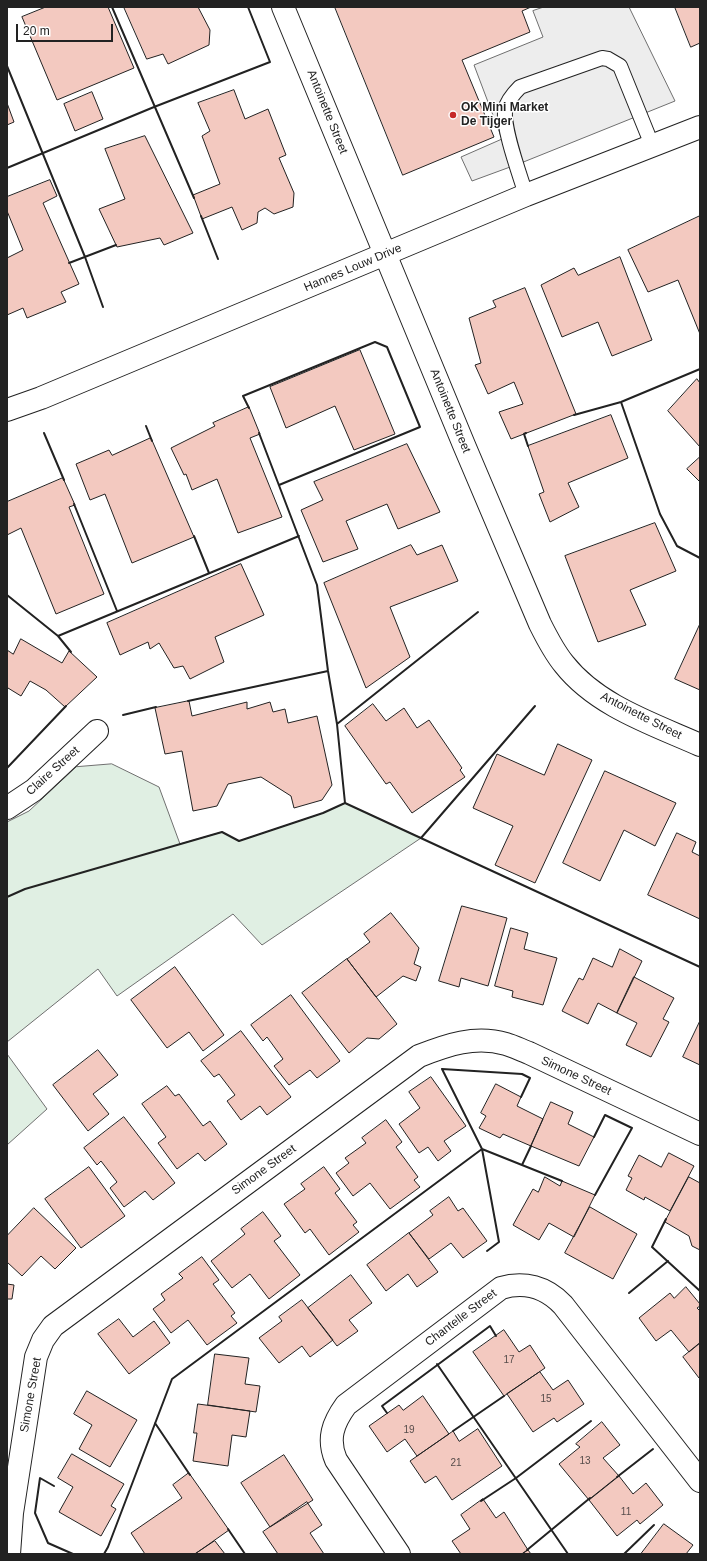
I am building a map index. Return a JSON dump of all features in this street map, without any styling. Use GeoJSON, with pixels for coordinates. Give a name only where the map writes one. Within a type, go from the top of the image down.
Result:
{"type":"FeatureCollection","features":[{"type":"Feature","properties":{"kind":"street","name":"Antoinette Street"},"geometry":{"type":"LineString","coordinates":[[283,7],[467,452],[551,645],[564,664],[580,681],[600,696],[621,709],[700,745]]}},
{"type":"Feature","properties":{"kind":"street","name":"Hannes Louw Drive"},"geometry":{"type":"LineString","coordinates":[[7,410],[41,398],[386,255],[526,195],[700,127]]}},
{"type":"Feature","properties":{"kind":"street","name":"Claire Street"},"geometry":{"type":"LineString","coordinates":[[7,808],[34,790],[97,731]]}},
{"type":"Feature","properties":{"kind":"street","name":"Simone Street"},"geometry":{"type":"LineString","coordinates":[[8,1554],[12,1514],[36,1357],[43,1340],[53,1326],[419,1056],[448,1045],[478,1040],[505,1044],[536,1056],[700,1134]]}},
{"type":"Feature","properties":{"kind":"street","name":"Chantelle Street"},"geometry":{"type":"LineString","coordinates":[[400,1554],[336,1460],[331,1443],[334,1423],[346,1405],[501,1288],[512,1285],[530,1285],[554,1296],[563,1304],[700,1481]]}},
{"type":"Feature","properties":{"kind":"lane"},"geometry":{"type":"LineString","coordinates":[[526,195],[512,150],[506,120],[506,109],[511,97],[520,86],[602,58],[608,59],[620,66],[652,145]]}},
{"type":"Feature","properties":{"kind":"green space"},"geometry":{"type":"Polygon","coordinates":[[[112,764],[159,787],[180,844],[222,832],[239,841],[323,813],[345,803],[421,838],[262,945],[233,914],[117,996],[98,969],[7,1042],[7,822],[29,811],[76,767],[112,764]]]}},
{"type":"Feature","properties":{"kind":"green space"},"geometry":{"type":"Polygon","coordinates":[[[7,1054],[47,1109],[7,1145],[7,1054]]]}},
{"type":"Feature","properties":{"kind":"shaded area"},"geometry":{"type":"Polygon","coordinates":[[[544,7],[629,7],[675,101],[521,163],[472,181],[461,157],[502,139],[474,65],[543,37],[533,11],[544,7]]]}},
{"type":"Feature","properties":{"kind":"building"},"geometry":{"type":"Polygon","coordinates":[[[46,7],[108,7],[134,68],[57,100],[22,17],[46,7]]]}},
{"type":"Feature","properties":{"kind":"building"},"geometry":{"type":"Polygon","coordinates":[[[124,7],[198,7],[210,30],[209,45],[168,64],[163,54],[147,59],[124,7]]]}},
{"type":"Feature","properties":{"kind":"building"},"geometry":{"type":"Polygon","coordinates":[[[335,7],[531,7],[522,11],[530,32],[462,60],[494,137],[403,175],[335,7]]]}},
{"type":"Feature","properties":{"kind":"building"},"geometry":{"type":"Polygon","coordinates":[[[675,7],[700,7],[700,43],[691,47],[675,7]]]}},
{"type":"Feature","properties":{"kind":"building"},"geometry":{"type":"Polygon","coordinates":[[[234,90],[245,119],[268,109],[286,155],[279,158],[294,193],[293,207],[274,214],[265,208],[258,212],[257,223],[242,230],[232,207],[202,219],[193,195],[220,184],[202,136],[210,131],[198,103],[234,90]]]}},
{"type":"Feature","properties":{"kind":"building"},"geometry":{"type":"Polygon","coordinates":[[[92,92],[103,119],[75,131],[64,104],[92,92]]]}},
{"type":"Feature","properties":{"kind":"building"},"geometry":{"type":"Polygon","coordinates":[[[7,103],[14,122],[7,125],[7,103]]]}},
{"type":"Feature","properties":{"kind":"building"},"geometry":{"type":"Polygon","coordinates":[[[145,136],[193,233],[164,245],[160,238],[117,247],[99,209],[125,199],[105,149],[145,136]]]}},
{"type":"Feature","properties":{"kind":"building"},"geometry":{"type":"Polygon","coordinates":[[[50,180],[57,196],[43,203],[79,284],[61,292],[66,302],[27,318],[23,308],[7,315],[7,258],[23,250],[7,211],[7,197],[50,180]]]}},
{"type":"Feature","properties":{"kind":"building"},"geometry":{"type":"Polygon","coordinates":[[[700,216],[700,334],[678,280],[648,292],[628,250],[700,216]]]}},
{"type":"Feature","properties":{"kind":"building"},"geometry":{"type":"Polygon","coordinates":[[[620,257],[652,340],[612,356],[598,322],[562,337],[541,285],[574,268],[578,275],[620,257]]]}},
{"type":"Feature","properties":{"kind":"building"},"geometry":{"type":"Polygon","coordinates":[[[525,288],[576,414],[511,439],[499,412],[523,404],[514,382],[488,394],[475,365],[481,363],[469,318],[496,307],[493,301],[525,288]]]}},
{"type":"Feature","properties":{"kind":"building"},"geometry":{"type":"Polygon","coordinates":[[[360,350],[395,434],[354,450],[335,406],[286,428],[270,387],[360,350]]]}},
{"type":"Feature","properties":{"kind":"building"},"geometry":{"type":"Polygon","coordinates":[[[697,379],[700,383],[700,447],[668,411],[697,379]]]}},
{"type":"Feature","properties":{"kind":"building"},"geometry":{"type":"Polygon","coordinates":[[[249,407],[260,434],[250,438],[282,517],[238,533],[217,479],[192,490],[186,474],[184,475],[171,448],[215,426],[213,423],[249,407]]]}},
{"type":"Feature","properties":{"kind":"building"},"geometry":{"type":"Polygon","coordinates":[[[611,415],[628,458],[568,483],[579,507],[550,522],[539,494],[544,492],[528,446],[611,415]]]}},
{"type":"Feature","properties":{"kind":"building"},"geometry":{"type":"Polygon","coordinates":[[[151,438],[194,537],[132,563],[105,494],[90,500],[76,464],[109,450],[112,455],[151,438]]]}},
{"type":"Feature","properties":{"kind":"building"},"geometry":{"type":"Polygon","coordinates":[[[407,444],[440,512],[398,529],[387,504],[346,521],[358,549],[323,562],[301,510],[323,500],[314,482],[407,444]]]}},
{"type":"Feature","properties":{"kind":"building"},"geometry":{"type":"Polygon","coordinates":[[[700,457],[700,482],[687,469],[700,457]]]}},
{"type":"Feature","properties":{"kind":"building"},"geometry":{"type":"Polygon","coordinates":[[[63,478],[75,505],[69,507],[104,594],[56,614],[21,528],[7,535],[7,502],[63,478]]]}},
{"type":"Feature","properties":{"kind":"building"},"geometry":{"type":"Polygon","coordinates":[[[655,523],[676,571],[630,590],[646,625],[598,642],[565,556],[655,523]]]}},
{"type":"Feature","properties":{"kind":"building"},"geometry":{"type":"Polygon","coordinates":[[[411,545],[417,555],[442,545],[458,581],[390,607],[410,657],[366,688],[324,583],[411,545]]]}},
{"type":"Feature","properties":{"kind":"building"},"geometry":{"type":"Polygon","coordinates":[[[241,564],[264,615],[215,637],[224,662],[190,679],[183,666],[174,668],[159,643],[150,649],[148,642],[120,655],[107,623],[241,564]]]}},
{"type":"Feature","properties":{"kind":"building"},"geometry":{"type":"Polygon","coordinates":[[[700,624],[700,690],[675,679],[700,624]]]}},
{"type":"Feature","properties":{"kind":"building"},"geometry":{"type":"Polygon","coordinates":[[[21,639],[62,663],[69,651],[97,677],[65,707],[46,690],[30,681],[21,696],[8,688],[7,690],[7,650],[13,654],[21,639]]]}},
{"type":"Feature","properties":{"kind":"building"},"geometry":{"type":"Polygon","coordinates":[[[189,701],[192,716],[247,702],[247,709],[270,702],[273,712],[285,709],[288,723],[317,716],[332,785],[322,800],[294,808],[291,796],[261,777],[228,784],[217,806],[193,811],[182,751],[165,754],[155,708],[189,701]]]}},
{"type":"Feature","properties":{"kind":"building"},"geometry":{"type":"Polygon","coordinates":[[[373,704],[386,721],[404,708],[417,728],[429,720],[462,768],[460,770],[465,777],[412,813],[390,782],[386,784],[345,726],[373,704]]]}},
{"type":"Feature","properties":{"kind":"building"},"geometry":{"type":"Polygon","coordinates":[[[558,744],[592,760],[535,883],[495,865],[513,826],[473,808],[497,754],[544,775],[558,744]]]}},
{"type":"Feature","properties":{"kind":"building"},"geometry":{"type":"Polygon","coordinates":[[[605,771],[676,803],[655,846],[624,830],[600,881],[563,863],[605,771]]]}},
{"type":"Feature","properties":{"kind":"building"},"geometry":{"type":"Polygon","coordinates":[[[677,833],[696,842],[692,852],[700,856],[700,919],[648,895],[677,833]]]}},
{"type":"Feature","properties":{"kind":"building"},"geometry":{"type":"Polygon","coordinates":[[[462,906],[507,918],[488,986],[461,978],[459,987],[439,981],[462,906]]]}},
{"type":"Feature","properties":{"kind":"building"},"geometry":{"type":"Polygon","coordinates":[[[391,913],[419,948],[414,964],[421,967],[416,981],[403,976],[376,997],[347,959],[370,942],[364,934],[391,913]]]}},
{"type":"Feature","properties":{"kind":"building"},"geometry":{"type":"Polygon","coordinates":[[[511,928],[528,933],[524,949],[557,958],[543,1005],[512,997],[513,991],[495,986],[511,928]]]}},
{"type":"Feature","properties":{"kind":"building"},"geometry":{"type":"Polygon","coordinates":[[[620,949],[642,961],[617,1013],[598,1003],[588,1024],[562,1011],[579,978],[583,980],[593,958],[612,967],[620,949]]]}},
{"type":"Feature","properties":{"kind":"building"},"geometry":{"type":"Polygon","coordinates":[[[347,959],[397,1024],[379,1039],[367,1038],[349,1053],[302,993],[347,959]]]}},
{"type":"Feature","properties":{"kind":"building"},"geometry":{"type":"Polygon","coordinates":[[[175,967],[224,1035],[203,1051],[189,1032],[167,1048],[131,1000],[175,967]]]}},
{"type":"Feature","properties":{"kind":"building"},"geometry":{"type":"Polygon","coordinates":[[[634,977],[674,998],[663,1019],[669,1022],[651,1057],[626,1045],[637,1023],[617,1013],[634,977]]]}},
{"type":"Feature","properties":{"kind":"building"},"geometry":{"type":"Polygon","coordinates":[[[291,995],[340,1061],[317,1078],[310,1070],[289,1085],[274,1066],[283,1059],[267,1037],[263,1041],[251,1025],[291,995]]]}},
{"type":"Feature","properties":{"kind":"building"},"geometry":{"type":"Polygon","coordinates":[[[700,1021],[700,1065],[683,1057],[700,1021]]]}},
{"type":"Feature","properties":{"kind":"building"},"geometry":{"type":"Polygon","coordinates":[[[241,1031],[291,1097],[267,1115],[260,1106],[241,1120],[227,1101],[235,1095],[219,1074],[214,1077],[201,1061],[241,1031]]]}},
{"type":"Feature","properties":{"kind":"building"},"geometry":{"type":"Polygon","coordinates":[[[98,1050],[118,1075],[93,1094],[109,1114],[88,1131],[53,1085],[98,1050]]]}},
{"type":"Feature","properties":{"kind":"building"},"geometry":{"type":"Polygon","coordinates":[[[431,1077],[466,1126],[444,1141],[451,1151],[438,1161],[428,1147],[419,1153],[399,1124],[420,1108],[409,1092],[431,1077]]]}},
{"type":"Feature","properties":{"kind":"building"},"geometry":{"type":"Polygon","coordinates":[[[496,1084],[521,1097],[517,1106],[543,1119],[531,1146],[503,1134],[500,1138],[479,1128],[486,1116],[481,1113],[496,1084]]]}},
{"type":"Feature","properties":{"kind":"building"},"geometry":{"type":"Polygon","coordinates":[[[167,1086],[175,1096],[179,1094],[203,1126],[210,1121],[227,1144],[205,1161],[198,1153],[177,1169],[158,1143],[166,1137],[142,1104],[167,1086]]]}},
{"type":"Feature","properties":{"kind":"building"},"geometry":{"type":"Polygon","coordinates":[[[551,1102],[573,1112],[568,1124],[594,1137],[579,1166],[531,1146],[551,1102]]]}},
{"type":"Feature","properties":{"kind":"building"},"geometry":{"type":"Polygon","coordinates":[[[124,1117],[175,1183],[153,1200],[145,1191],[124,1207],[110,1188],[117,1182],[101,1161],[97,1165],[84,1148],[124,1117]]]}},
{"type":"Feature","properties":{"kind":"building"},"geometry":{"type":"Polygon","coordinates":[[[386,1120],[402,1142],[396,1147],[418,1177],[414,1180],[420,1187],[390,1209],[370,1183],[353,1196],[336,1173],[349,1163],[345,1158],[366,1143],[362,1138],[386,1120]]]}},
{"type":"Feature","properties":{"kind":"building"},"geometry":{"type":"Polygon","coordinates":[[[669,1153],[694,1166],[670,1211],[645,1197],[644,1200],[626,1190],[632,1178],[628,1176],[639,1155],[661,1167],[669,1153]]]}},
{"type":"Feature","properties":{"kind":"building"},"geometry":{"type":"Polygon","coordinates":[[[89,1167],[125,1216],[81,1248],[45,1199],[89,1167]]]}},
{"type":"Feature","properties":{"kind":"building"},"geometry":{"type":"Polygon","coordinates":[[[324,1167],[340,1189],[335,1193],[357,1222],[353,1225],[359,1232],[329,1255],[310,1229],[305,1233],[284,1204],[305,1189],[301,1184],[324,1167]]]}},
{"type":"Feature","properties":{"kind":"building"},"geometry":{"type":"Polygon","coordinates":[[[545,1177],[560,1186],[562,1181],[595,1195],[574,1237],[549,1223],[539,1240],[513,1225],[533,1189],[538,1192],[545,1177]]]}},
{"type":"Feature","properties":{"kind":"building"},"geometry":{"type":"Polygon","coordinates":[[[689,1177],[700,1183],[700,1250],[692,1246],[689,1236],[665,1222],[689,1177]]]}},
{"type":"Feature","properties":{"kind":"building"},"geometry":{"type":"Polygon","coordinates":[[[449,1197],[458,1211],[463,1208],[487,1241],[463,1258],[451,1243],[429,1259],[409,1233],[433,1215],[430,1211],[449,1197]]]}},
{"type":"Feature","properties":{"kind":"building"},"geometry":{"type":"Polygon","coordinates":[[[590,1207],[637,1234],[613,1279],[565,1253],[590,1207]]]}},
{"type":"Feature","properties":{"kind":"building"},"geometry":{"type":"Polygon","coordinates":[[[34,1208],[76,1248],[55,1269],[41,1256],[22,1276],[7,1262],[7,1236],[34,1208]]]}},
{"type":"Feature","properties":{"kind":"building"},"geometry":{"type":"Polygon","coordinates":[[[263,1212],[281,1236],[274,1241],[300,1275],[269,1299],[250,1274],[232,1288],[211,1261],[245,1234],[241,1229],[263,1212]]]}},
{"type":"Feature","properties":{"kind":"building"},"geometry":{"type":"Polygon","coordinates":[[[409,1233],[438,1272],[417,1287],[408,1274],[386,1291],[367,1265],[409,1233]]]}},
{"type":"Feature","properties":{"kind":"building"},"geometry":{"type":"Polygon","coordinates":[[[202,1257],[219,1280],[213,1284],[235,1313],[231,1316],[237,1323],[207,1345],[188,1320],[171,1333],[153,1309],[165,1300],[161,1294],[183,1278],[179,1274],[202,1257]]]}},
{"type":"Feature","properties":{"kind":"building"},"geometry":{"type":"Polygon","coordinates":[[[351,1275],[372,1303],[349,1320],[358,1331],[337,1346],[308,1308],[351,1275]]]}},
{"type":"Feature","properties":{"kind":"building"},"geometry":{"type":"Polygon","coordinates":[[[7,1284],[14,1285],[12,1299],[7,1299],[7,1284]]]}},
{"type":"Feature","properties":{"kind":"building"},"geometry":{"type":"Polygon","coordinates":[[[686,1287],[700,1304],[697,1308],[700,1311],[700,1343],[689,1352],[671,1330],[656,1341],[639,1318],[670,1293],[674,1298],[686,1287]]]}},
{"type":"Feature","properties":{"kind":"building"},"geometry":{"type":"Polygon","coordinates":[[[302,1300],[333,1340],[310,1357],[302,1346],[279,1363],[259,1338],[282,1321],[279,1317],[302,1300]]]}},
{"type":"Feature","properties":{"kind":"building"},"geometry":{"type":"Polygon","coordinates":[[[119,1319],[133,1337],[154,1321],[170,1343],[129,1374],[98,1334],[119,1319]]]}},
{"type":"Feature","properties":{"kind":"building"},"geometry":{"type":"Polygon","coordinates":[[[504,1330],[519,1352],[530,1345],[545,1368],[504,1396],[473,1352],[504,1330]]]}},
{"type":"Feature","properties":{"kind":"building"},"geometry":{"type":"Polygon","coordinates":[[[700,1343],[700,1377],[699,1378],[683,1357],[700,1343]]]}},
{"type":"Feature","properties":{"kind":"building"},"geometry":{"type":"Polygon","coordinates":[[[215,1354],[249,1358],[245,1384],[260,1386],[256,1412],[208,1405],[215,1354]]]}},
{"type":"Feature","properties":{"kind":"building"},"geometry":{"type":"Polygon","coordinates":[[[540,1372],[553,1390],[568,1380],[584,1404],[557,1422],[554,1418],[533,1432],[507,1394],[540,1372]]]}},
{"type":"Feature","properties":{"kind":"building"},"geometry":{"type":"Polygon","coordinates":[[[87,1391],[137,1420],[110,1467],[79,1449],[92,1425],[74,1414],[87,1391]]]}},
{"type":"Feature","properties":{"kind":"building"},"geometry":{"type":"Polygon","coordinates":[[[423,1396],[449,1434],[417,1456],[405,1439],[387,1452],[369,1426],[399,1405],[403,1410],[423,1396]]]}},
{"type":"Feature","properties":{"kind":"building"},"geometry":{"type":"Polygon","coordinates":[[[198,1404],[250,1411],[246,1437],[232,1435],[228,1466],[193,1461],[197,1433],[194,1433],[198,1404]]]}},
{"type":"Feature","properties":{"kind":"building"},"geometry":{"type":"Polygon","coordinates":[[[602,1422],[620,1445],[603,1458],[619,1476],[589,1500],[559,1464],[580,1447],[576,1444],[602,1422]]]}},
{"type":"Feature","properties":{"kind":"building"},"geometry":{"type":"Polygon","coordinates":[[[478,1429],[502,1466],[452,1500],[436,1476],[425,1483],[410,1461],[453,1431],[459,1441],[478,1429]]]}},
{"type":"Feature","properties":{"kind":"building"},"geometry":{"type":"Polygon","coordinates":[[[72,1454],[124,1484],[111,1506],[116,1509],[101,1536],[59,1512],[73,1487],[58,1478],[72,1454]]]}},
{"type":"Feature","properties":{"kind":"building"},"geometry":{"type":"Polygon","coordinates":[[[284,1455],[313,1500],[270,1527],[241,1483],[284,1455]]]}},
{"type":"Feature","properties":{"kind":"building"},"geometry":{"type":"Polygon","coordinates":[[[189,1473],[229,1530],[195,1554],[145,1554],[131,1533],[182,1498],[173,1485],[189,1473]]]}},
{"type":"Feature","properties":{"kind":"building"},"geometry":{"type":"Polygon","coordinates":[[[619,1476],[633,1494],[646,1483],[663,1505],[640,1524],[637,1520],[617,1536],[589,1500],[619,1476]]]}},
{"type":"Feature","properties":{"kind":"building"},"geometry":{"type":"Polygon","coordinates":[[[483,1499],[496,1518],[504,1512],[528,1550],[522,1554],[461,1554],[452,1541],[470,1529],[461,1515],[483,1499]]]}},
{"type":"Feature","properties":{"kind":"building"},"geometry":{"type":"Polygon","coordinates":[[[307,1502],[322,1525],[310,1533],[324,1554],[278,1554],[263,1532],[307,1502]]]}},
{"type":"Feature","properties":{"kind":"building"},"geometry":{"type":"Polygon","coordinates":[[[664,1524],[693,1545],[686,1554],[641,1554],[664,1524]]]}},
{"type":"Feature","properties":{"kind":"building"},"geometry":{"type":"Polygon","coordinates":[[[215,1541],[225,1554],[195,1554],[215,1541]]]}},
{"type":"Feature","properties":{"kind":"building"},"geometry":{"type":"Polygon","coordinates":[[[528,1550],[531,1554],[522,1554],[528,1550]]]}},
{"type":"Feature","properties":{"kind":"wall"},"geometry":{"type":"LineString","coordinates":[[112,7],[194,198]]}},
{"type":"Feature","properties":{"kind":"wall"},"geometry":{"type":"LineString","coordinates":[[7,168],[154,107],[270,62],[248,7]]}},
{"type":"Feature","properties":{"kind":"wall"},"geometry":{"type":"LineString","coordinates":[[7,66],[85,257],[103,307]]}},
{"type":"Feature","properties":{"kind":"wall"},"geometry":{"type":"LineString","coordinates":[[201,216],[218,259]]}},
{"type":"Feature","properties":{"kind":"wall"},"geometry":{"type":"LineString","coordinates":[[69,263],[116,245]]}},
{"type":"Feature","properties":{"kind":"wall"},"geometry":{"type":"LineString","coordinates":[[249,408],[243,396],[375,342],[387,347],[420,427],[279,485]]}},
{"type":"Feature","properties":{"kind":"wall"},"geometry":{"type":"LineString","coordinates":[[574,415],[621,402],[700,369]]}},
{"type":"Feature","properties":{"kind":"wall"},"geometry":{"type":"LineString","coordinates":[[621,402],[660,514],[677,546],[700,558]]}},
{"type":"Feature","properties":{"kind":"wall"},"geometry":{"type":"LineString","coordinates":[[146,426],[152,441]]}},
{"type":"Feature","properties":{"kind":"wall"},"geometry":{"type":"LineString","coordinates":[[44,433],[64,480]]}},
{"type":"Feature","properties":{"kind":"wall"},"geometry":{"type":"LineString","coordinates":[[259,433],[317,585],[328,671],[337,724],[345,803]]}},
{"type":"Feature","properties":{"kind":"wall"},"geometry":{"type":"LineString","coordinates":[[526,433],[524,434],[528,446]]}},
{"type":"Feature","properties":{"kind":"wall"},"geometry":{"type":"LineString","coordinates":[[74,504],[117,611]]}},
{"type":"Feature","properties":{"kind":"wall"},"geometry":{"type":"LineString","coordinates":[[194,536],[209,573]]}},
{"type":"Feature","properties":{"kind":"wall"},"geometry":{"type":"LineString","coordinates":[[7,595],[58,636],[299,536]]}},
{"type":"Feature","properties":{"kind":"wall"},"geometry":{"type":"LineString","coordinates":[[337,724],[478,612]]}},
{"type":"Feature","properties":{"kind":"wall"},"geometry":{"type":"LineString","coordinates":[[58,636],[71,652]]}},
{"type":"Feature","properties":{"kind":"wall"},"geometry":{"type":"LineString","coordinates":[[188,701],[328,671]]}},
{"type":"Feature","properties":{"kind":"wall"},"geometry":{"type":"LineString","coordinates":[[7,768],[66,706]]}},
{"type":"Feature","properties":{"kind":"wall"},"geometry":{"type":"LineString","coordinates":[[421,838],[535,706]]}},
{"type":"Feature","properties":{"kind":"wall"},"geometry":{"type":"LineString","coordinates":[[123,715],[156,707]]}},
{"type":"Feature","properties":{"kind":"wall"},"geometry":{"type":"LineString","coordinates":[[7,897],[25,889],[222,832],[239,841],[323,813],[345,803],[700,967]]}},
{"type":"Feature","properties":{"kind":"wall"},"geometry":{"type":"LineString","coordinates":[[487,1251],[499,1242],[482,1149],[442,1069],[522,1074],[530,1078],[521,1097]]}},
{"type":"Feature","properties":{"kind":"wall"},"geometry":{"type":"LineString","coordinates":[[594,1137],[605,1115],[632,1128],[595,1195]]}},
{"type":"Feature","properties":{"kind":"wall"},"geometry":{"type":"LineString","coordinates":[[522,1165],[531,1146]]}},
{"type":"Feature","properties":{"kind":"wall"},"geometry":{"type":"LineString","coordinates":[[104,1554],[172,1379],[482,1149],[562,1181]]}},
{"type":"Feature","properties":{"kind":"wall"},"geometry":{"type":"LineString","coordinates":[[666,1219],[652,1247],[700,1291]]}},
{"type":"Feature","properties":{"kind":"wall"},"geometry":{"type":"LineString","coordinates":[[629,1293],[668,1261]]}},
{"type":"Feature","properties":{"kind":"wall"},"geometry":{"type":"LineString","coordinates":[[387,1413],[382,1406],[490,1326],[496,1336]]}},
{"type":"Feature","properties":{"kind":"wall"},"geometry":{"type":"LineString","coordinates":[[437,1364],[568,1554]]}},
{"type":"Feature","properties":{"kind":"wall"},"geometry":{"type":"LineString","coordinates":[[453,1431],[504,1396]]}},
{"type":"Feature","properties":{"kind":"wall"},"geometry":{"type":"LineString","coordinates":[[481,1501],[516,1478],[591,1421]]}},
{"type":"Feature","properties":{"kind":"wall"},"geometry":{"type":"LineString","coordinates":[[155,1423],[190,1475]]}},
{"type":"Feature","properties":{"kind":"wall"},"geometry":{"type":"LineString","coordinates":[[617,1477],[653,1449]]}},
{"type":"Feature","properties":{"kind":"wall"},"geometry":{"type":"LineString","coordinates":[[54,1486],[40,1478],[35,1513],[48,1543],[73,1554]]}},
{"type":"Feature","properties":{"kind":"wall"},"geometry":{"type":"LineString","coordinates":[[527,1550],[590,1498]]}},
{"type":"Feature","properties":{"kind":"wall"},"geometry":{"type":"LineString","coordinates":[[624,1554],[654,1525]]}},
{"type":"Feature","properties":{"kind":"wall"},"geometry":{"type":"LineString","coordinates":[[228,1529],[245,1554]]}},
{"type":"Feature","properties":{"kind":"place","name":"OK Mini Market De Tijger"},"geometry":{"type":"Point","coordinates":[453,115]}}]}
